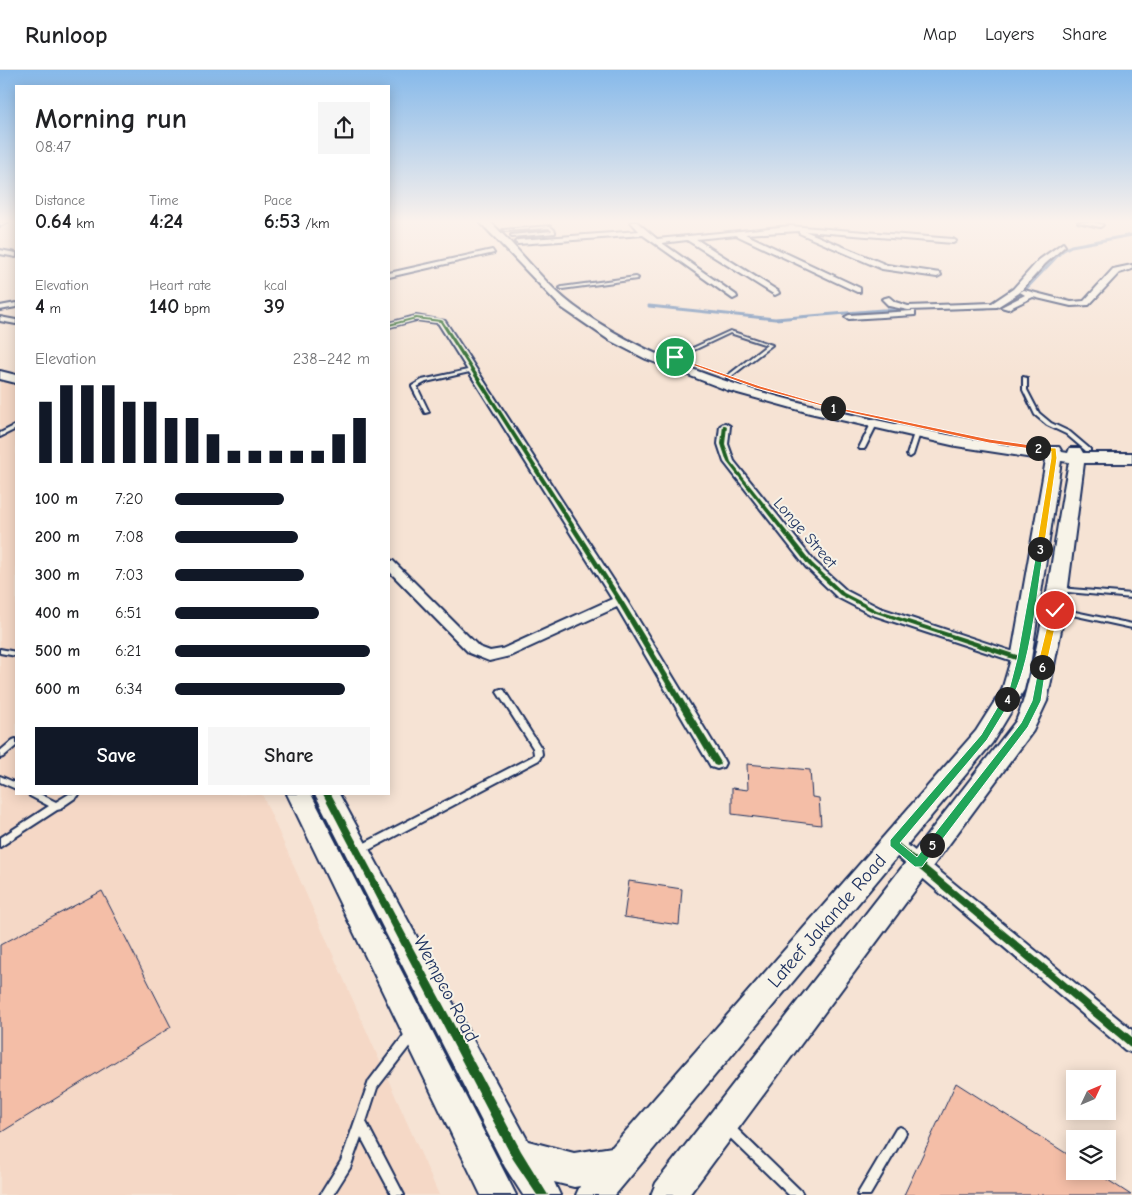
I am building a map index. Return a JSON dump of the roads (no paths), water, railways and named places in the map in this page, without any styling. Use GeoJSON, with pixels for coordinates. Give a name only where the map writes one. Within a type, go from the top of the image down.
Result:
{"type":"FeatureCollection","features":[{"type":"Feature","properties":{"kind":"main road"},"geometry":{"type":"LineString","coordinates":[[535,274],[558,299],[578,315],[611,335],[654,356],[718,382],[792,405],[988,448],[1132,459]]}},
{"type":"Feature","properties":{"kind":"main road"},"geometry":{"type":"LineString","coordinates":[[549,274],[584,308],[613,326],[675,357],[729,377],[837,409],[989,441],[1070,454],[1132,450]]}},
{"type":"Feature","properties":{"kind":"main road"},"geometry":{"type":"LineString","coordinates":[[0,364],[15,368]]}},
{"type":"Feature","properties":{"kind":"main road"},"geometry":{"type":"LineString","coordinates":[[0,375],[15,379]]}},
{"type":"Feature","properties":{"kind":"main road","name":"Lateef Jakande Road"},"geometry":{"type":"LineString","coordinates":[[668,1195],[1025,725],[1036,701],[1038,682],[1056,600],[1067,515],[1070,454]]}},
{"type":"Feature","properties":{"kind":"main road","name":"Lateef Jakande Road"},"geometry":{"type":"LineString","coordinates":[[593,1195],[984,737],[1013,690],[1070,454]]}},
{"type":"Feature","properties":{"kind":"main road"},"geometry":{"type":"LineString","coordinates":[[1067,515],[1087,474],[1096,468],[1132,459]]}},
{"type":"Feature","properties":{"kind":"main road"},"geometry":{"type":"LineString","coordinates":[[300,795],[499,1195]]}},
{"type":"Feature","properties":{"kind":"main road","name":"Wempco Road"},"geometry":{"type":"LineString","coordinates":[[328,795],[517,1155],[543,1195]]}},
{"type":"Feature","properties":{"kind":"main road"},"geometry":{"type":"LineString","coordinates":[[517,1155],[574,1170],[620,1163]]}},
{"type":"Feature","properties":{"kind":"street"},"geometry":{"type":"LineString","coordinates":[[703,274],[734,297]]}},
{"type":"Feature","properties":{"kind":"street"},"geometry":{"type":"LineString","coordinates":[[745,274],[775,294]]}},
{"type":"Feature","properties":{"kind":"street"},"geometry":{"type":"LineString","coordinates":[[824,274],[857,290]]}},
{"type":"Feature","properties":{"kind":"street"},"geometry":{"type":"LineString","coordinates":[[849,317],[1002,308],[1024,292],[1034,274]]}},
{"type":"Feature","properties":{"kind":"street"},"geometry":{"type":"LineString","coordinates":[[886,299],[892,304],[908,308],[941,308],[994,305],[1024,292],[1071,304],[1086,304],[1113,274]]}},
{"type":"Feature","properties":{"kind":"street"},"geometry":{"type":"LineString","coordinates":[[0,308],[15,305]]}},
{"type":"Feature","properties":{"kind":"street"},"geometry":{"type":"LineString","coordinates":[[390,325],[416,318],[441,321],[620,601],[717,764]]}},
{"type":"Feature","properties":{"kind":"street"},"geometry":{"type":"LineString","coordinates":[[0,319],[15,322]]}},
{"type":"Feature","properties":{"kind":"street","name":"Longe Street"},"geometry":{"type":"LineString","coordinates":[[725,426],[723,444],[729,462],[810,564],[842,594],[876,611],[1021,659]]}},
{"type":"Feature","properties":{"kind":"street"},"geometry":{"type":"LineString","coordinates":[[390,565],[474,650],[489,656],[505,652],[620,601]]}},
{"type":"Feature","properties":{"kind":"street"},"geometry":{"type":"LineString","coordinates":[[893,843],[1132,1043]]}},
{"type":"Feature","properties":{"kind":"lane"},"geometry":{"type":"LineString","coordinates":[[562,288],[636,278]]}},
{"type":"Feature","properties":{"kind":"lane"},"geometry":{"type":"LineString","coordinates":[[675,357],[730,332],[770,345],[729,377]]}},
{"type":"Feature","properties":{"kind":"lane"},"geometry":{"type":"LineString","coordinates":[[427,412],[414,386],[424,381],[472,370]]}},
{"type":"Feature","properties":{"kind":"lane"},"geometry":{"type":"LineString","coordinates":[[1024,378],[1025,390],[1037,414],[1049,424],[1068,433],[1070,454]]}},
{"type":"Feature","properties":{"kind":"lane"},"geometry":{"type":"LineString","coordinates":[[862,448],[874,424]]}},
{"type":"Feature","properties":{"kind":"lane"},"geometry":{"type":"LineString","coordinates":[[0,435],[15,428]]}},
{"type":"Feature","properties":{"kind":"lane"},"geometry":{"type":"LineString","coordinates":[[910,454],[917,433]]}},
{"type":"Feature","properties":{"kind":"lane"},"geometry":{"type":"LineString","coordinates":[[1056,600],[1132,596]]}},
{"type":"Feature","properties":{"kind":"lane"},"geometry":{"type":"LineString","coordinates":[[1056,600],[1132,626]]}},
{"type":"Feature","properties":{"kind":"lane"},"geometry":{"type":"LineString","coordinates":[[0,651],[15,654]]}},
{"type":"Feature","properties":{"kind":"lane"},"geometry":{"type":"LineString","coordinates":[[357,852],[536,758],[538,754],[537,748],[501,692]]}},
{"type":"Feature","properties":{"kind":"lane"},"geometry":{"type":"LineString","coordinates":[[0,755],[15,743]]}},
{"type":"Feature","properties":{"kind":"lane"},"geometry":{"type":"LineString","coordinates":[[0,779],[15,786]]}},
{"type":"Feature","properties":{"kind":"lane"},"geometry":{"type":"LineString","coordinates":[[35,795],[58,807]]}},
{"type":"Feature","properties":{"kind":"lane"},"geometry":{"type":"LineString","coordinates":[[0,843],[75,795]]}},
{"type":"Feature","properties":{"kind":"lane"},"geometry":{"type":"LineString","coordinates":[[326,1195],[346,1164],[374,1085],[416,1028]]}},
{"type":"Feature","properties":{"kind":"lane"},"geometry":{"type":"LineString","coordinates":[[360,1123],[398,1195]]}},
{"type":"Feature","properties":{"kind":"lane"},"geometry":{"type":"LineString","coordinates":[[722,1123],[797,1195]]}},
{"type":"Feature","properties":{"kind":"lane"},"geometry":{"type":"LineString","coordinates":[[862,1195],[900,1133]]}},
{"type":"Feature","properties":{"kind":"waterway"},"geometry":{"type":"LineString","coordinates":[[649,306],[775,319],[882,310],[985,308],[1004,305],[1021,294],[1040,274]]}}]}
